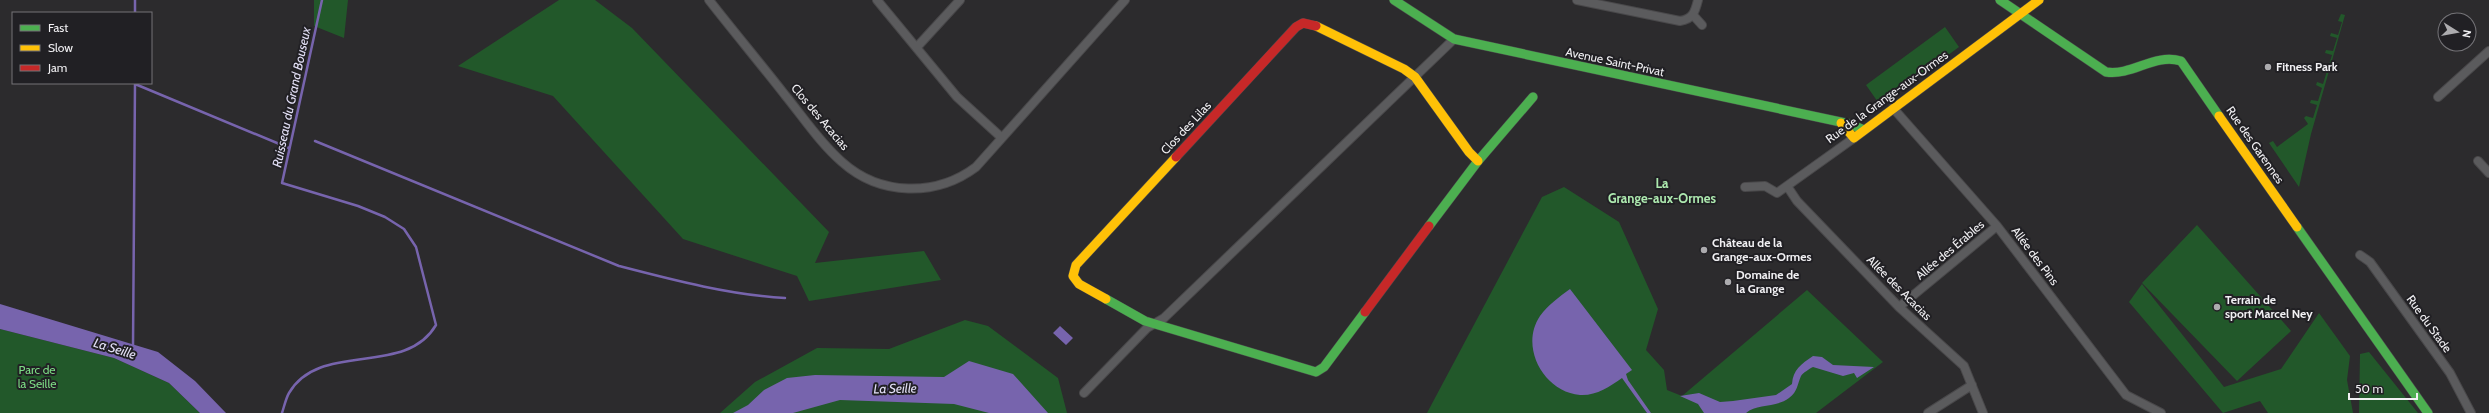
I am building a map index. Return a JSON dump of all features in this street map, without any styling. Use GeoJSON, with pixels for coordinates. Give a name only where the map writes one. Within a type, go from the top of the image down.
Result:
{"type":"FeatureCollection","features":[{"type":"Feature","properties":{"kind":"street","name":"Clos des Acacias"},"geometry":{"type":"LineString","coordinates":[[709,0],[833,154],[861,176],[883,185],[907,189],[943,184],[967,174],[976,167],[1125,0]]}},
{"type":"Feature","properties":{"kind":"street"},"geometry":{"type":"LineString","coordinates":[[877,0],[957,97],[1002,138]]}},
{"type":"Feature","properties":{"kind":"street"},"geometry":{"type":"LineString","coordinates":[[917,47],[960,0]]}},
{"type":"Feature","properties":{"kind":"street","name":"Avenue Saint-Privat"},"geometry":{"type":"LineString","coordinates":[[1394,0],[1454,39],[1850,124],[1864,130]]}},
{"type":"Feature","properties":{"kind":"street"},"geometry":{"type":"LineString","coordinates":[[1577,0],[1672,21],[1687,20],[1694,15],[1698,0]]}},
{"type":"Feature","properties":{"kind":"street","name":"Rue des Garennes"},"geometry":{"type":"LineString","coordinates":[[2000,0],[2110,74],[2123,73],[2164,58],[2174,58],[2181,62],[2428,413]]}},
{"type":"Feature","properties":{"kind":"street","name":"Rue de la Grange-aux-Ormes"},"geometry":{"type":"LineString","coordinates":[[1745,187],[1765,186],[1778,193],[2039,0]]}},
{"type":"Feature","properties":{"kind":"street"},"geometry":{"type":"LineString","coordinates":[[1694,15],[1702,25]]}},
{"type":"Feature","properties":{"kind":"street","name":"Clos des Lilas"},"geometry":{"type":"LineString","coordinates":[[1478,161],[1469,152],[1415,77],[1404,69],[1311,24],[1303,23],[1296,27],[1076,265],[1073,276],[1079,284],[1145,320],[1307,371],[1320,370],[1478,161],[1533,98]]}},
{"type":"Feature","properties":{"kind":"street"},"geometry":{"type":"LineString","coordinates":[[1084,393],[1147,328],[1156,324],[1454,39]]}},
{"type":"Feature","properties":{"kind":"street"},"geometry":{"type":"LineString","coordinates":[[2438,97],[2489,51]]}},
{"type":"Feature","properties":{"kind":"street","name":"Allée des Pins"},"geometry":{"type":"LineString","coordinates":[[1893,108],[1997,226],[2126,395],[2161,413]]}},
{"type":"Feature","properties":{"kind":"street"},"geometry":{"type":"LineString","coordinates":[[1841,123],[1854,138]]}},
{"type":"Feature","properties":{"kind":"street"},"geometry":{"type":"LineString","coordinates":[[2478,161],[2489,173]]}},
{"type":"Feature","properties":{"kind":"street","name":"Allée des Acacias"},"geometry":{"type":"LineString","coordinates":[[1787,186],[1797,202],[1899,307],[1964,366],[1983,413]]}},
{"type":"Feature","properties":{"kind":"street","name":"Allée des Érables"},"geometry":{"type":"LineString","coordinates":[[1899,307],[1997,226]]}},
{"type":"Feature","properties":{"kind":"street","name":"Rue du Stade"},"geometry":{"type":"LineString","coordinates":[[2360,255],[2370,262],[2450,373],[2471,413]]}},
{"type":"Feature","properties":{"kind":"street"},"geometry":{"type":"LineString","coordinates":[[1928,413],[1972,385]]}},
{"type":"Feature","properties":{"kind":"green space"},"geometry":{"type":"Polygon","coordinates":[[[314,0],[348,0],[344,38],[314,26],[314,0]]]}},
{"type":"Feature","properties":{"kind":"green space"},"geometry":{"type":"Polygon","coordinates":[[[559,0],[595,0],[632,28],[829,232],[815,263],[924,251],[941,280],[809,301],[797,276],[683,239],[553,96],[458,66],[559,0]]]}},
{"type":"Feature","properties":{"kind":"green space"},"geometry":{"type":"Polygon","coordinates":[[[2341,14],[2345,15],[2311,134],[2299,187],[2269,143],[2273,141],[2277,147],[2308,124],[2304,118],[2306,116],[2313,118],[2317,105],[2310,103],[2311,100],[2318,101],[2322,88],[2316,85],[2317,82],[2323,84],[2327,71],[2320,69],[2322,66],[2328,68],[2332,55],[2325,53],[2326,50],[2333,51],[2337,38],[2330,36],[2331,33],[2338,35],[2342,22],[2338,21],[2341,14]]]}},
{"type":"Feature","properties":{"kind":"green space"},"geometry":{"type":"Polygon","coordinates":[[[1945,27],[1959,47],[1880,105],[1866,85],[1945,27]]]}},
{"type":"Feature","properties":{"kind":"green space"},"geometry":{"type":"Polygon","coordinates":[[[1564,187],[1619,222],[1658,309],[1646,350],[1664,370],[1667,390],[1682,396],[1807,290],[1883,362],[1816,413],[1648,413],[1649,411],[1646,413],[1427,413],[1542,197],[1564,187]]]}},
{"type":"Feature","properties":{"kind":"green space","name":"Terrain de sport Marcel Ney"},"geometry":{"type":"Polygon","coordinates":[[[2197,225],[2291,331],[2237,381],[2142,283],[2197,225]]]}},
{"type":"Feature","properties":{"kind":"green space"},"geometry":{"type":"Polygon","coordinates":[[[2142,284],[2224,387],[2281,369],[2319,313],[2350,356],[2347,380],[2353,413],[2268,413],[2260,401],[2223,413],[2129,302],[2142,284]]]}},
{"type":"Feature","properties":{"kind":"green space"},"geometry":{"type":"Polygon","coordinates":[[[965,320],[988,326],[1058,378],[1067,413],[720,413],[755,382],[817,348],[889,349],[965,320]]]}},
{"type":"Feature","properties":{"kind":"green space","name":"Parc de la Seille"},"geometry":{"type":"Polygon","coordinates":[[[0,329],[114,358],[169,383],[200,413],[0,413],[0,329]]]}},
{"type":"Feature","properties":{"kind":"green space"},"geometry":{"type":"Polygon","coordinates":[[[2369,352],[2418,413],[2359,413],[2360,354],[2369,352]]]}},
{"type":"Feature","properties":{"kind":"water"},"geometry":{"type":"Polygon","coordinates":[[[1570,289],[1632,370],[1626,374],[1628,380],[1651,413],[1647,413],[1622,378],[1607,388],[1591,394],[1580,395],[1567,392],[1556,386],[1546,377],[1534,354],[1532,341],[1534,328],[1540,316],[1547,308],[1570,289]]]}},
{"type":"Feature","properties":{"kind":"water","name":"La Seille"},"geometry":{"type":"Polygon","coordinates":[[[0,304],[158,352],[195,381],[226,413],[200,413],[169,383],[114,358],[0,329],[0,304]]]}},
{"type":"Feature","properties":{"kind":"water"},"geometry":{"type":"Polygon","coordinates":[[[1060,326],[1073,338],[1066,345],[1053,333],[1060,326]]]}},
{"type":"Feature","properties":{"kind":"water"},"geometry":{"type":"Polygon","coordinates":[[[1813,356],[1822,357],[1833,365],[1874,367],[1857,378],[1854,373],[1843,376],[1813,367],[1801,376],[1796,390],[1789,398],[1778,403],[1750,410],[1746,413],[1704,413],[1698,404],[1680,396],[1699,393],[1720,402],[1776,395],[1792,384],[1794,375],[1798,368],[1813,356]]]}},
{"type":"Feature","properties":{"kind":"water","name":"La Seille"},"geometry":{"type":"Polygon","coordinates":[[[969,361],[1013,374],[1048,413],[989,413],[954,404],[840,400],[793,413],[733,413],[748,405],[764,390],[787,378],[815,375],[944,377],[969,361]]]}},
{"type":"Feature","properties":{"kind":"waterway"},"geometry":{"type":"LineString","coordinates":[[135,0],[135,12]]}},
{"type":"Feature","properties":{"kind":"waterway","name":"Ruisseau du Grand Bouseux"},"geometry":{"type":"LineString","coordinates":[[282,413],[289,393],[303,377],[321,367],[404,351],[422,341],[436,325],[416,247],[404,229],[385,217],[358,206],[282,183],[322,0]]}},
{"type":"Feature","properties":{"kind":"waterway"},"geometry":{"type":"LineString","coordinates":[[135,84],[289,148]]}},
{"type":"Feature","properties":{"kind":"waterway","name":"La Seille"},"geometry":{"type":"LineString","coordinates":[[133,346],[135,84]]}},
{"type":"Feature","properties":{"kind":"waterway"},"geometry":{"type":"LineString","coordinates":[[315,141],[619,266],[743,294],[785,298]]}},
{"type":"Feature","properties":{"kind":"traffic: fast"},"geometry":{"type":"LineString","coordinates":[[1394,0],[1454,39],[1850,124],[1864,130]]}},
{"type":"Feature","properties":{"kind":"traffic: fast"},"geometry":{"type":"LineString","coordinates":[[2000,0],[2106,72],[2125,71],[2162,60],[2171,59],[2181,61],[2219,116]]}},
{"type":"Feature","properties":{"kind":"traffic: fast"},"geometry":{"type":"LineString","coordinates":[[1429,226],[1478,161],[1533,97]]}},
{"type":"Feature","properties":{"kind":"traffic: fast"},"geometry":{"type":"LineString","coordinates":[[2297,227],[2428,413]]}},
{"type":"Feature","properties":{"kind":"traffic: fast"},"geometry":{"type":"LineString","coordinates":[[1106,299],[1145,321],[1316,372],[1324,367],[1365,312]]}},
{"type":"Feature","properties":{"kind":"traffic: slow"},"geometry":{"type":"LineString","coordinates":[[1841,123],[1854,138],[2039,0]]}},
{"type":"Feature","properties":{"kind":"traffic: slow"},"geometry":{"type":"LineString","coordinates":[[1316,26],[1404,69],[1415,77],[1469,152],[1478,161]]}},
{"type":"Feature","properties":{"kind":"traffic: slow"},"geometry":{"type":"LineString","coordinates":[[2219,116],[2297,227]]}},
{"type":"Feature","properties":{"kind":"traffic: slow"},"geometry":{"type":"LineString","coordinates":[[1106,299],[1079,284],[1073,276],[1076,265],[1176,157]]}},
{"type":"Feature","properties":{"kind":"traffic: jam"},"geometry":{"type":"LineString","coordinates":[[1176,157],[1296,27],[1303,23],[1316,26]]}},
{"type":"Feature","properties":{"kind":"traffic: jam"},"geometry":{"type":"LineString","coordinates":[[1365,312],[1429,226]]}},
{"type":"Feature","properties":{"kind":"place","name":"Fitness Park"},"geometry":{"type":"Point","coordinates":[2268,67]}},
{"type":"Feature","properties":{"kind":"place","name":"Château de la Grange-aux-Ormes"},"geometry":{"type":"Point","coordinates":[1704,250]}},
{"type":"Feature","properties":{"kind":"place","name":"Domaine de la Grange"},"geometry":{"type":"Point","coordinates":[1728,282]}},
{"type":"Feature","properties":{"kind":"place","name":"Terrain de sport Marcel Ney"},"geometry":{"type":"Point","coordinates":[2217,307]}},
{"type":"Feature","properties":{"kind":"district","name":"La Grange-aux-Ormes"},"geometry":{"type":"Point","coordinates":[1662,190]}}]}
